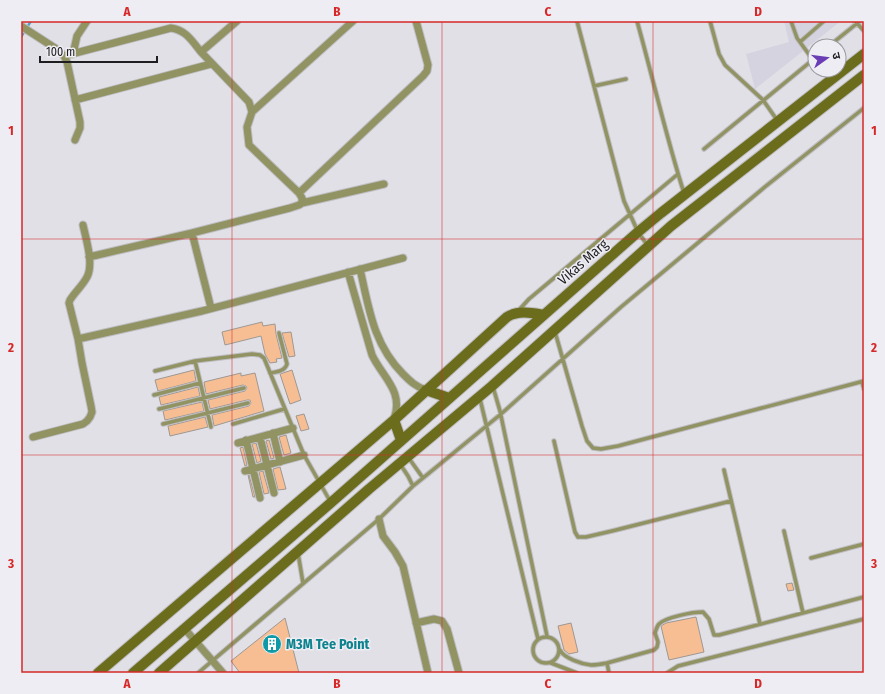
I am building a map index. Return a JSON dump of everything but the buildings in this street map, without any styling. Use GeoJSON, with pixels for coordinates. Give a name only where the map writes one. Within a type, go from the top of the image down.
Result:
{"type":"FeatureCollection","features":[{"type":"Feature","properties":{"kind":"main road","name":"Vikas Marg"},"geometry":{"type":"LineString","coordinates":[[133,673],[331,502],[638,232],[684,194],[864,54]]}},
{"type":"Feature","properties":{"kind":"main road"},"geometry":{"type":"LineString","coordinates":[[159,673],[399,464],[480,397],[671,226],[864,75]]}},
{"type":"Feature","properties":{"kind":"main road"},"geometry":{"type":"LineString","coordinates":[[98,673],[394,420],[507,316],[523,312],[544,315]]}},
{"type":"Feature","properties":{"kind":"main road"},"geometry":{"type":"LineString","coordinates":[[426,390],[449,398]]}},
{"type":"Feature","properties":{"kind":"main road"},"geometry":{"type":"LineString","coordinates":[[394,420],[401,440]]}},
{"type":"Feature","properties":{"kind":"street"},"geometry":{"type":"LineString","coordinates":[[73,54],[77,36],[87,21]]}},
{"type":"Feature","properties":{"kind":"street"},"geometry":{"type":"LineString","coordinates":[[201,52],[237,21]]}},
{"type":"Feature","properties":{"kind":"street"},"geometry":{"type":"LineString","coordinates":[[302,203],[302,198],[299,193],[249,145],[247,127],[252,112],[353,21]]}},
{"type":"Feature","properties":{"kind":"street"},"geometry":{"type":"LineString","coordinates":[[299,193],[427,71],[428,65],[416,21]]}},
{"type":"Feature","properties":{"kind":"street"},"geometry":{"type":"LineString","coordinates":[[22,27],[58,50],[67,62],[80,122],[80,128],[75,140]]}},
{"type":"Feature","properties":{"kind":"street"},"geometry":{"type":"LineString","coordinates":[[64,56],[171,28],[179,29],[186,34],[211,64],[249,102],[252,112]]}},
{"type":"Feature","properties":{"kind":"street"},"geometry":{"type":"LineString","coordinates":[[75,100],[211,64]]}},
{"type":"Feature","properties":{"kind":"street"},"geometry":{"type":"LineString","coordinates":[[89,257],[192,233],[302,203],[384,184]]}},
{"type":"Feature","properties":{"kind":"street"},"geometry":{"type":"LineString","coordinates":[[33,437],[83,424],[90,417],[92,412],[78,339],[70,309],[70,300],[88,277],[90,265],[83,225]]}},
{"type":"Feature","properties":{"kind":"street"},"geometry":{"type":"LineString","coordinates":[[192,233],[211,308]]}},
{"type":"Feature","properties":{"kind":"street"},"geometry":{"type":"LineString","coordinates":[[78,339],[211,308],[403,258]]}},
{"type":"Feature","properties":{"kind":"street"},"geometry":{"type":"LineString","coordinates":[[360,269],[378,340],[398,369],[413,384],[426,390]]}},
{"type":"Feature","properties":{"kind":"street"},"geometry":{"type":"LineString","coordinates":[[348,272],[372,354],[376,364],[392,388],[397,401],[398,409],[394,420]]}},
{"type":"Feature","properties":{"kind":"street"},"geometry":{"type":"LineString","coordinates":[[382,371],[393,362]]}},
{"type":"Feature","properties":{"kind":"street"},"geometry":{"type":"LineString","coordinates":[[238,442],[293,428]]}},
{"type":"Feature","properties":{"kind":"street"},"geometry":{"type":"LineString","coordinates":[[273,433],[280,462]]}},
{"type":"Feature","properties":{"kind":"street"},"geometry":{"type":"LineString","coordinates":[[260,437],[274,493]]}},
{"type":"Feature","properties":{"kind":"street"},"geometry":{"type":"LineString","coordinates":[[246,440],[260,498]]}},
{"type":"Feature","properties":{"kind":"street"},"geometry":{"type":"LineString","coordinates":[[245,471],[304,455]]}},
{"type":"Feature","properties":{"kind":"street"},"geometry":{"type":"LineString","coordinates":[[380,519],[383,536],[403,566],[428,673]]}},
{"type":"Feature","properties":{"kind":"street"},"geometry":{"type":"LineString","coordinates":[[416,623],[434,620],[442,621],[447,629],[459,673]]}},
{"type":"Feature","properties":{"kind":"street"},"geometry":{"type":"LineString","coordinates":[[184,628],[224,673]]}},
{"type":"Feature","properties":{"kind":"lane"},"geometry":{"type":"LineString","coordinates":[[577,21],[624,201],[638,232],[648,246]]}},
{"type":"Feature","properties":{"kind":"lane"},"geometry":{"type":"LineString","coordinates":[[637,21],[684,194]]}},
{"type":"Feature","properties":{"kind":"lane"},"geometry":{"type":"LineString","coordinates":[[710,21],[721,59],[725,65],[763,100],[778,121]]}},
{"type":"Feature","properties":{"kind":"lane"},"geometry":{"type":"LineString","coordinates":[[791,21],[797,38],[807,50]]}},
{"type":"Feature","properties":{"kind":"lane"},"geometry":{"type":"LineString","coordinates":[[800,42],[824,21]]}},
{"type":"Feature","properties":{"kind":"lane"},"geometry":{"type":"LineString","coordinates":[[839,38],[858,22],[864,31]]}},
{"type":"Feature","properties":{"kind":"lane"},"geometry":{"type":"LineString","coordinates":[[704,148],[807,65]]}},
{"type":"Feature","properties":{"kind":"lane"},"geometry":{"type":"LineString","coordinates":[[594,86],[626,79]]}},
{"type":"Feature","properties":{"kind":"lane"},"geometry":{"type":"LineString","coordinates":[[198,673],[380,519],[413,486],[501,414],[621,307],[766,186],[864,108]]}},
{"type":"Feature","properties":{"kind":"lane"},"geometry":{"type":"LineString","coordinates":[[516,313],[529,299],[678,174]]}},
{"type":"Feature","properties":{"kind":"lane"},"geometry":{"type":"LineString","coordinates":[[554,330],[587,441],[593,448],[601,449],[618,446],[863,382],[864,388]]}},
{"type":"Feature","properties":{"kind":"lane"},"geometry":{"type":"LineString","coordinates":[[270,373],[281,370],[286,367],[287,364],[280,333]]}},
{"type":"Feature","properties":{"kind":"lane"},"geometry":{"type":"LineString","coordinates":[[155,371],[195,361],[252,354],[260,355],[264,358],[284,410],[304,455],[331,502]]}},
{"type":"Feature","properties":{"kind":"lane"},"geometry":{"type":"LineString","coordinates":[[195,361],[211,427]]}},
{"type":"Feature","properties":{"kind":"lane"},"geometry":{"type":"LineString","coordinates":[[154,395],[200,383]]}},
{"type":"Feature","properties":{"kind":"lane"},"geometry":{"type":"LineString","coordinates":[[492,386],[501,414],[546,636]]}},
{"type":"Feature","properties":{"kind":"lane"},"geometry":{"type":"LineString","coordinates":[[159,409],[244,388]]}},
{"type":"Feature","properties":{"kind":"lane"},"geometry":{"type":"LineString","coordinates":[[480,397],[538,639]]}},
{"type":"Feature","properties":{"kind":"lane"},"geometry":{"type":"LineString","coordinates":[[163,424],[248,403]]}},
{"type":"Feature","properties":{"kind":"lane"},"geometry":{"type":"LineString","coordinates":[[233,424],[284,410]]}},
{"type":"Feature","properties":{"kind":"lane"},"geometry":{"type":"LineString","coordinates":[[554,441],[575,532],[578,537],[612,532],[731,501]]}},
{"type":"Feature","properties":{"kind":"lane"},"geometry":{"type":"LineString","coordinates":[[408,457],[423,478]]}},
{"type":"Feature","properties":{"kind":"lane"},"geometry":{"type":"LineString","coordinates":[[399,464],[413,486]]}},
{"type":"Feature","properties":{"kind":"lane"},"geometry":{"type":"LineString","coordinates":[[724,470],[760,624]]}},
{"type":"Feature","properties":{"kind":"lane"},"geometry":{"type":"LineString","coordinates":[[784,531],[803,613]]}},
{"type":"Feature","properties":{"kind":"lane"},"geometry":{"type":"LineString","coordinates":[[811,558],[864,544]]}},
{"type":"Feature","properties":{"kind":"lane"},"geometry":{"type":"LineString","coordinates":[[298,552],[304,583]]}},
{"type":"Feature","properties":{"kind":"lane"},"geometry":{"type":"LineString","coordinates":[[577,673],[551,663],[543,664],[536,660],[532,653],[533,645],[538,639],[546,636],[553,638],[558,644],[562,655],[591,665],[607,663],[654,650],[658,647],[655,633],[658,625],[665,620],[697,612],[703,612],[709,618],[714,635],[719,635],[864,597]]}},
{"type":"Feature","properties":{"kind":"lane"},"geometry":{"type":"LineString","coordinates":[[666,673],[678,666],[864,620]]}},
{"type":"Feature","properties":{"kind":"lane"},"geometry":{"type":"LineString","coordinates":[[551,663],[557,658],[560,650]]}},
{"type":"Feature","properties":{"kind":"lane"},"geometry":{"type":"LineString","coordinates":[[607,663],[609,673]]}},
{"type":"Feature","properties":{"kind":"shaded area"},"geometry":{"type":"Polygon","coordinates":[[[784,21],[841,21],[820,38],[807,38],[807,48],[755,89],[746,54],[789,42],[784,21]]]}},
{"type":"Feature","properties":{"kind":"waterway"},"geometry":{"type":"LineString","coordinates":[[21,37],[31,21]]}},
{"type":"Feature","properties":{"kind":"place","name":"M3M Tee Point"},"geometry":{"type":"Point","coordinates":[272,644]}}]}
